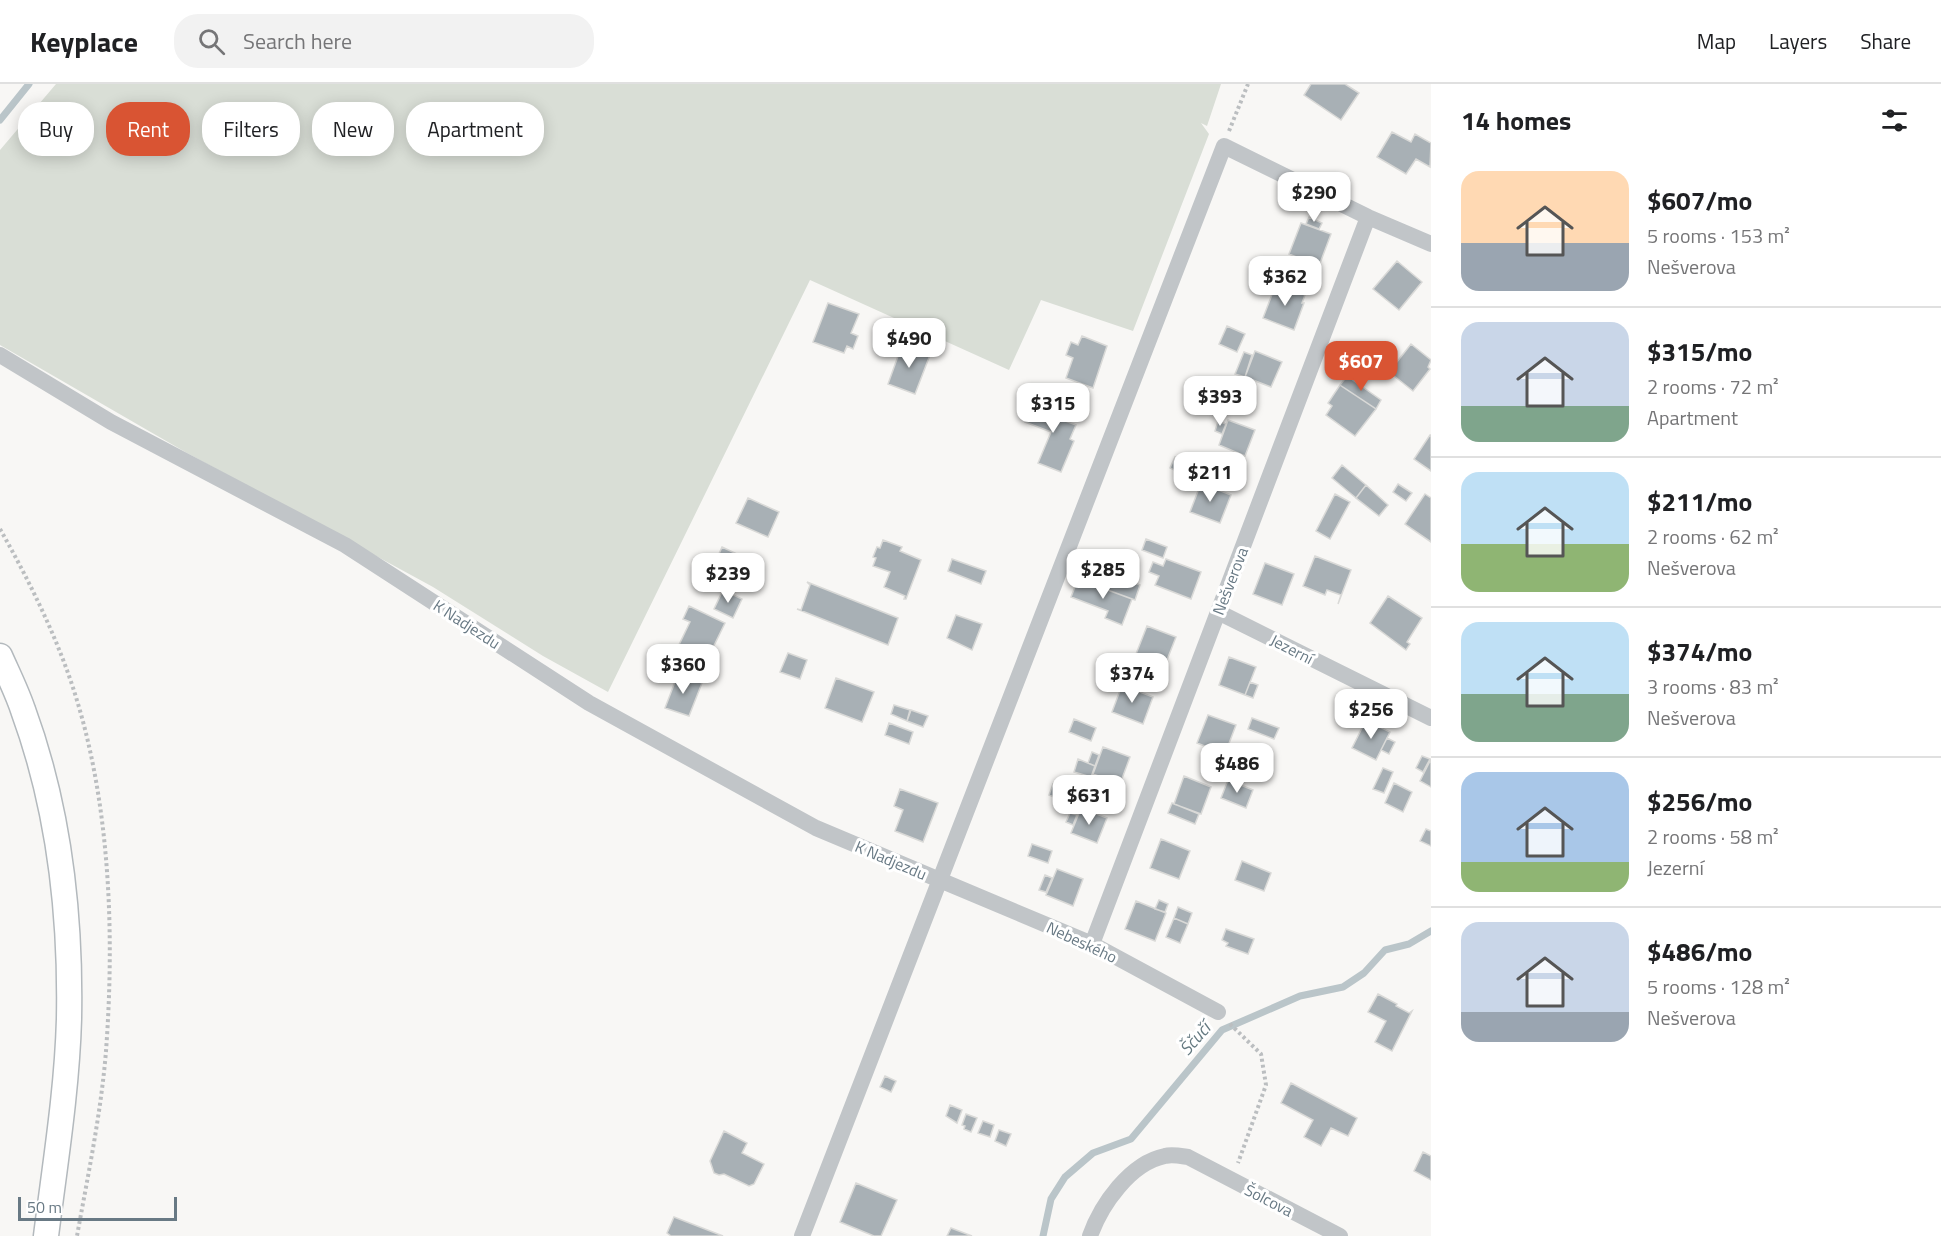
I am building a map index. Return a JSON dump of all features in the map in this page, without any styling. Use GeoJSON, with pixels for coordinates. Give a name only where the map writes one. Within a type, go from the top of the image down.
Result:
{"type":"FeatureCollection","features":[{"type":"Feature","properties":{"kind":"main road"},"geometry":{"type":"LineString","coordinates":[[0,656],[24,711],[40,766],[54,825],[64,892],[69,967],[69,1020],[63,1094],[46,1236]]}},
{"type":"Feature","properties":{"kind":"street"},"geometry":{"type":"LineString","coordinates":[[802,1236],[1224,146],[1368,217],[1430,242]]}},
{"type":"Feature","properties":{"kind":"street","name":"Nešverova"},"geometry":{"type":"LineString","coordinates":[[1092,944],[1368,217]]}},
{"type":"Feature","properties":{"kind":"street","name":"K Nadjezdu"},"geometry":{"type":"LineString","coordinates":[[0,355],[111,422],[345,545],[589,703],[816,828],[940,881]]}},
{"type":"Feature","properties":{"kind":"street","name":"Jezerní"},"geometry":{"type":"LineString","coordinates":[[1218,612],[1428,711]]}},
{"type":"Feature","properties":{"kind":"street","name":"Nebeského"},"geometry":{"type":"LineString","coordinates":[[940,881],[1092,944],[1218,1012]]}},
{"type":"Feature","properties":{"kind":"street","name":"Šolcova"},"geometry":{"type":"LineString","coordinates":[[1090,1236],[1107,1202],[1125,1179],[1149,1162],[1166,1155],[1188,1157],[1340,1236]]}},
{"type":"Feature","properties":{"kind":"path"},"geometry":{"type":"LineString","coordinates":[[1224,146],[1248,84]]}},
{"type":"Feature","properties":{"kind":"path"},"geometry":{"type":"LineString","coordinates":[[1231,1181],[1266,1085],[1261,1054],[1240,1034]]}},
{"type":"Feature","properties":{"kind":"shaded area"},"geometry":{"type":"Polygon","coordinates":[[[56,84],[1221,84],[1207,126],[1201,123],[1209,134],[1133,331],[1041,300],[1009,370],[810,280],[608,692],[543,656],[433,587],[187,453],[0,345],[0,150],[18,129],[18,156],[94,156],[94,102],[41,102],[56,84]]]}},
{"type":"Feature","properties":{"kind":"building"},"geometry":{"type":"Polygon","coordinates":[[[1311,84],[1345,84],[1359,93],[1341,120],[1304,95],[1311,84]]]}},
{"type":"Feature","properties":{"kind":"building"},"geometry":{"type":"Polygon","coordinates":[[[1392,132],[1411,142],[1415,134],[1431,143],[1430,167],[1416,159],[1406,174],[1377,157],[1392,132]]]}},
{"type":"Feature","properties":{"kind":"building"},"geometry":{"type":"Polygon","coordinates":[[[1309,217],[1322,223],[1319,229],[1306,224],[1309,217]]]}},
{"type":"Feature","properties":{"kind":"building"},"geometry":{"type":"Polygon","coordinates":[[[1301,223],[1331,234],[1319,266],[1289,254],[1301,223]]]}},
{"type":"Feature","properties":{"kind":"building"},"geometry":{"type":"Polygon","coordinates":[[[1397,261],[1422,282],[1399,310],[1373,289],[1397,261]]]}},
{"type":"Feature","properties":{"kind":"building"},"geometry":{"type":"Polygon","coordinates":[[[1276,284],[1305,295],[1294,330],[1263,318],[1276,284]]]}},
{"type":"Feature","properties":{"kind":"building"},"geometry":{"type":"Polygon","coordinates":[[[828,303],[859,314],[851,333],[858,336],[853,349],[847,346],[844,353],[813,342],[828,303]]]}},
{"type":"Feature","properties":{"kind":"building"},"geometry":{"type":"Polygon","coordinates":[[[1227,326],[1245,334],[1237,352],[1219,344],[1227,326]]]}},
{"type":"Feature","properties":{"kind":"building"},"geometry":{"type":"Polygon","coordinates":[[[1082,336],[1107,346],[1093,388],[1066,378],[1073,358],[1066,355],[1071,342],[1078,345],[1082,336]]]}},
{"type":"Feature","properties":{"kind":"building"},"geometry":{"type":"Polygon","coordinates":[[[1411,344],[1431,360],[1428,367],[1430,369],[1413,391],[1389,372],[1411,344]]]}},
{"type":"Feature","properties":{"kind":"building"},"geometry":{"type":"Polygon","coordinates":[[[902,345],[930,355],[915,394],[888,384],[902,345]]]}},
{"type":"Feature","properties":{"kind":"building"},"geometry":{"type":"Polygon","coordinates":[[[1255,351],[1282,362],[1271,387],[1245,377],[1255,351]]]}},
{"type":"Feature","properties":{"kind":"building"},"geometry":{"type":"Polygon","coordinates":[[[1244,352],[1252,355],[1245,377],[1235,374],[1244,352]]]}},
{"type":"Feature","properties":{"kind":"building"},"geometry":{"type":"Polygon","coordinates":[[[1347,376],[1381,400],[1376,409],[1340,385],[1347,376]]]}},
{"type":"Feature","properties":{"kind":"building"},"geometry":{"type":"Polygon","coordinates":[[[1340,385],[1376,409],[1355,436],[1326,415],[1332,406],[1328,403],[1340,385]]]}},
{"type":"Feature","properties":{"kind":"building"},"geometry":{"type":"Polygon","coordinates":[[[1201,391],[1221,400],[1216,412],[1195,402],[1201,391]]]}},
{"type":"Feature","properties":{"kind":"building"},"geometry":{"type":"Polygon","coordinates":[[[1035,400],[1066,412],[1063,420],[1076,425],[1070,439],[1074,441],[1061,472],[1038,463],[1051,432],[1025,422],[1035,400]]]}},
{"type":"Feature","properties":{"kind":"building"},"geometry":{"type":"Polygon","coordinates":[[[1228,420],[1255,430],[1245,456],[1219,445],[1228,420]]]}},
{"type":"Feature","properties":{"kind":"building"},"geometry":{"type":"Polygon","coordinates":[[[1218,421],[1226,424],[1222,434],[1215,431],[1218,421]]]}},
{"type":"Feature","properties":{"kind":"building"},"geometry":{"type":"Polygon","coordinates":[[[1431,435],[1431,471],[1414,459],[1431,435]]]}},
{"type":"Feature","properties":{"kind":"building"},"geometry":{"type":"Polygon","coordinates":[[[1175,457],[1197,467],[1191,478],[1170,468],[1175,457]]]}},
{"type":"Feature","properties":{"kind":"building"},"geometry":{"type":"Polygon","coordinates":[[[1342,465],[1366,485],[1356,498],[1332,478],[1342,465]]]}},
{"type":"Feature","properties":{"kind":"building"},"geometry":{"type":"Polygon","coordinates":[[[1201,483],[1231,495],[1220,523],[1190,512],[1201,483]]]}},
{"type":"Feature","properties":{"kind":"building"},"geometry":{"type":"Polygon","coordinates":[[[1398,484],[1412,493],[1406,501],[1393,492],[1398,484]]]}},
{"type":"Feature","properties":{"kind":"building"},"geometry":{"type":"Polygon","coordinates":[[[1366,485],[1388,505],[1379,516],[1356,498],[1366,485]]]}},
{"type":"Feature","properties":{"kind":"building"},"geometry":{"type":"Polygon","coordinates":[[[1335,494],[1350,502],[1330,539],[1316,531],[1335,494]]]}},
{"type":"Feature","properties":{"kind":"building"},"geometry":{"type":"Polygon","coordinates":[[[1425,494],[1431,498],[1431,542],[1405,524],[1425,494]]]}},
{"type":"Feature","properties":{"kind":"building"},"geometry":{"type":"Polygon","coordinates":[[[748,498],[779,512],[768,537],[736,523],[748,498]]]}},
{"type":"Feature","properties":{"kind":"building"},"geometry":{"type":"Polygon","coordinates":[[[1146,539],[1167,547],[1163,558],[1142,550],[1146,539]]]}},
{"type":"Feature","properties":{"kind":"building"},"geometry":{"type":"Polygon","coordinates":[[[883,540],[902,547],[900,551],[921,560],[906,599],[904,599],[905,596],[884,587],[890,572],[873,566],[876,558],[873,557],[883,540]]]}},
{"type":"Feature","properties":{"kind":"building"},"geometry":{"type":"Polygon","coordinates":[[[722,547],[752,561],[741,584],[712,570],[722,547]]]}},
{"type":"Feature","properties":{"kind":"building"},"geometry":{"type":"Polygon","coordinates":[[[1315,556],[1351,570],[1338,604],[1341,595],[1327,590],[1325,595],[1303,586],[1315,556]]]}},
{"type":"Feature","properties":{"kind":"building"},"geometry":{"type":"Polygon","coordinates":[[[952,559],[986,571],[981,584],[948,571],[952,559]]]}},
{"type":"Feature","properties":{"kind":"building"},"geometry":{"type":"Polygon","coordinates":[[[1166,559],[1201,572],[1191,599],[1155,585],[1159,576],[1149,572],[1153,562],[1163,566],[1166,559]]]}},
{"type":"Feature","properties":{"kind":"building"},"geometry":{"type":"Polygon","coordinates":[[[1265,563],[1294,574],[1282,605],[1253,594],[1265,563]]]}},
{"type":"Feature","properties":{"kind":"building"},"geometry":{"type":"Polygon","coordinates":[[[1111,574],[1140,585],[1135,600],[1105,589],[1111,574]]]}},
{"type":"Feature","properties":{"kind":"building"},"geometry":{"type":"Polygon","coordinates":[[[1078,579],[1132,599],[1122,625],[1105,618],[1108,611],[1071,597],[1078,579]]]}},
{"type":"Feature","properties":{"kind":"building"},"geometry":{"type":"Polygon","coordinates":[[[807,582],[898,618],[888,645],[797,609],[801,610],[810,585],[807,582]]]}},
{"type":"Feature","properties":{"kind":"building"},"geometry":{"type":"Polygon","coordinates":[[[723,590],[742,599],[733,618],[714,609],[723,590]]]}},
{"type":"Feature","properties":{"kind":"building"},"geometry":{"type":"Polygon","coordinates":[[[1388,596],[1422,618],[1407,642],[1410,644],[1406,650],[1370,623],[1388,596]]]}},
{"type":"Feature","properties":{"kind":"building"},"geometry":{"type":"Polygon","coordinates":[[[689,606],[725,623],[705,664],[676,651],[690,622],[683,619],[689,606]]]}},
{"type":"Feature","properties":{"kind":"building"},"geometry":{"type":"Polygon","coordinates":[[[956,615],[982,624],[972,650],[947,638],[956,615]]]}},
{"type":"Feature","properties":{"kind":"building"},"geometry":{"type":"Polygon","coordinates":[[[1147,626],[1176,637],[1165,665],[1136,654],[1147,626]]]}},
{"type":"Feature","properties":{"kind":"building"},"geometry":{"type":"Polygon","coordinates":[[[788,653],[807,660],[800,679],[780,672],[788,653]]]}},
{"type":"Feature","properties":{"kind":"building"},"geometry":{"type":"Polygon","coordinates":[[[1229,657],[1256,667],[1245,695],[1219,685],[1229,657]]]}},
{"type":"Feature","properties":{"kind":"building"},"geometry":{"type":"Polygon","coordinates":[[[678,674],[702,683],[689,716],[665,708],[678,674]]]}},
{"type":"Feature","properties":{"kind":"building"},"geometry":{"type":"Polygon","coordinates":[[[836,678],[874,692],[862,722],[825,708],[836,678]]]}},
{"type":"Feature","properties":{"kind":"building"},"geometry":{"type":"Polygon","coordinates":[[[1250,682],[1258,685],[1253,698],[1245,695],[1250,682]]]}},
{"type":"Feature","properties":{"kind":"building"},"geometry":{"type":"Polygon","coordinates":[[[1122,685],[1153,697],[1143,724],[1112,712],[1122,685]]]}},
{"type":"Feature","properties":{"kind":"building"},"geometry":{"type":"Polygon","coordinates":[[[894,705],[910,710],[907,721],[891,714],[894,705]]]}},
{"type":"Feature","properties":{"kind":"building"},"geometry":{"type":"Polygon","coordinates":[[[911,710],[928,716],[923,727],[907,721],[911,710]]]}},
{"type":"Feature","properties":{"kind":"building"},"geometry":{"type":"Polygon","coordinates":[[[1208,715],[1236,725],[1225,754],[1197,743],[1208,715]]]}},
{"type":"Feature","properties":{"kind":"building"},"geometry":{"type":"Polygon","coordinates":[[[1252,718],[1279,728],[1274,739],[1248,729],[1252,718]]]}},
{"type":"Feature","properties":{"kind":"building"},"geometry":{"type":"Polygon","coordinates":[[[1074,719],[1096,728],[1091,741],[1069,732],[1074,719]]]}},
{"type":"Feature","properties":{"kind":"building"},"geometry":{"type":"Polygon","coordinates":[[[1366,720],[1390,732],[1376,760],[1352,748],[1366,720]]]}},
{"type":"Feature","properties":{"kind":"building"},"geometry":{"type":"Polygon","coordinates":[[[889,723],[913,732],[909,744],[885,735],[889,723]]]}},
{"type":"Feature","properties":{"kind":"building"},"geometry":{"type":"Polygon","coordinates":[[[1387,738],[1395,742],[1389,754],[1381,750],[1387,738]]]}},
{"type":"Feature","properties":{"kind":"building"},"geometry":{"type":"Polygon","coordinates":[[[1103,747],[1130,757],[1120,784],[1093,774],[1103,747]]]}},
{"type":"Feature","properties":{"kind":"building"},"geometry":{"type":"Polygon","coordinates":[[[1092,752],[1099,755],[1095,766],[1088,763],[1092,752]]]}},
{"type":"Feature","properties":{"kind":"building"},"geometry":{"type":"Polygon","coordinates":[[[1422,756],[1430,759],[1423,772],[1416,768],[1422,756]]]}},
{"type":"Feature","properties":{"kind":"building"},"geometry":{"type":"Polygon","coordinates":[[[1078,759],[1095,766],[1091,777],[1074,772],[1078,759]]]}},
{"type":"Feature","properties":{"kind":"building"},"geometry":{"type":"Polygon","coordinates":[[[1431,759],[1431,787],[1420,781],[1431,759]]]}},
{"type":"Feature","properties":{"kind":"building"},"geometry":{"type":"Polygon","coordinates":[[[1383,768],[1393,772],[1384,793],[1373,789],[1383,768]]]}},
{"type":"Feature","properties":{"kind":"building"},"geometry":{"type":"Polygon","coordinates":[[[1184,776],[1211,787],[1201,814],[1174,804],[1184,776]]]}},
{"type":"Feature","properties":{"kind":"building"},"geometry":{"type":"Polygon","coordinates":[[[1228,780],[1253,790],[1246,808],[1221,798],[1228,780]]]}},
{"type":"Feature","properties":{"kind":"building"},"geometry":{"type":"Polygon","coordinates":[[[1394,783],[1412,792],[1403,812],[1385,803],[1394,783]]]}},
{"type":"Feature","properties":{"kind":"building"},"geometry":{"type":"Polygon","coordinates":[[[1053,784],[1074,792],[1070,803],[1049,795],[1053,784]]]}},
{"type":"Feature","properties":{"kind":"building"},"geometry":{"type":"Polygon","coordinates":[[[900,789],[938,803],[923,842],[895,831],[903,810],[894,806],[900,789]]]}},
{"type":"Feature","properties":{"kind":"building"},"geometry":{"type":"Polygon","coordinates":[[[1172,803],[1199,814],[1195,824],[1168,813],[1172,803]]]}},
{"type":"Feature","properties":{"kind":"building"},"geometry":{"type":"Polygon","coordinates":[[[1081,808],[1107,818],[1097,843],[1071,833],[1081,808]]]}},
{"type":"Feature","properties":{"kind":"building"},"geometry":{"type":"Polygon","coordinates":[[[1070,813],[1077,815],[1073,825],[1066,822],[1070,813]]]}},
{"type":"Feature","properties":{"kind":"building"},"geometry":{"type":"Polygon","coordinates":[[[1426,829],[1431,831],[1431,846],[1420,841],[1426,829]]]}},
{"type":"Feature","properties":{"kind":"building"},"geometry":{"type":"Polygon","coordinates":[[[1161,839],[1190,851],[1179,879],[1150,868],[1161,839]]]}},
{"type":"Feature","properties":{"kind":"building"},"geometry":{"type":"Polygon","coordinates":[[[1032,844],[1052,851],[1048,863],[1028,856],[1032,844]]]}},
{"type":"Feature","properties":{"kind":"building"},"geometry":{"type":"Polygon","coordinates":[[[1242,861],[1271,873],[1264,891],[1235,880],[1242,861]]]}},
{"type":"Feature","properties":{"kind":"building"},"geometry":{"type":"Polygon","coordinates":[[[1057,869],[1083,879],[1073,906],[1046,895],[1057,869]]]}},
{"type":"Feature","properties":{"kind":"building"},"geometry":{"type":"Polygon","coordinates":[[[1045,875],[1052,878],[1046,892],[1039,890],[1045,875]]]}},
{"type":"Feature","properties":{"kind":"building"},"geometry":{"type":"Polygon","coordinates":[[[1159,900],[1168,904],[1165,912],[1155,909],[1159,900]]]}},
{"type":"Feature","properties":{"kind":"building"},"geometry":{"type":"Polygon","coordinates":[[[1136,901],[1166,913],[1155,941],[1125,929],[1136,901]]]}},
{"type":"Feature","properties":{"kind":"building"},"geometry":{"type":"Polygon","coordinates":[[[1178,907],[1192,913],[1188,924],[1174,918],[1178,907]]]}},
{"type":"Feature","properties":{"kind":"building"},"geometry":{"type":"Polygon","coordinates":[[[1174,918],[1188,924],[1180,943],[1166,937],[1174,918]]]}},
{"type":"Feature","properties":{"kind":"building"},"geometry":{"type":"Polygon","coordinates":[[[1226,929],[1254,939],[1248,954],[1226,946],[1228,943],[1222,940],[1226,929]]]}},
{"type":"Feature","properties":{"kind":"building"},"geometry":{"type":"Polygon","coordinates":[[[1378,994],[1409,1013],[1412,1011],[1392,1051],[1375,1042],[1386,1021],[1368,1012],[1378,994]]]}},
{"type":"Feature","properties":{"kind":"building"},"geometry":{"type":"Polygon","coordinates":[[[885,1076],[896,1081],[891,1092],[880,1087],[885,1076]]]}},
{"type":"Feature","properties":{"kind":"building"},"geometry":{"type":"Polygon","coordinates":[[[1291,1083],[1357,1118],[1348,1136],[1331,1128],[1321,1146],[1304,1137],[1313,1120],[1281,1103],[1291,1083]]]}},
{"type":"Feature","properties":{"kind":"building"},"geometry":{"type":"Polygon","coordinates":[[[950,1105],[962,1110],[957,1123],[946,1116],[950,1105]]]}},
{"type":"Feature","properties":{"kind":"building"},"geometry":{"type":"Polygon","coordinates":[[[966,1114],[977,1118],[971,1132],[964,1129],[965,1126],[962,1125],[966,1114]]]}},
{"type":"Feature","properties":{"kind":"building"},"geometry":{"type":"Polygon","coordinates":[[[983,1121],[994,1125],[990,1137],[978,1133],[983,1121]]]}},
{"type":"Feature","properties":{"kind":"building"},"geometry":{"type":"Polygon","coordinates":[[[999,1130],[1011,1134],[1006,1146],[995,1141],[999,1130]]]}},
{"type":"Feature","properties":{"kind":"building"},"geometry":{"type":"Polygon","coordinates":[[[724,1131],[747,1143],[742,1153],[764,1164],[754,1184],[749,1186],[724,1174],[714,1173],[710,1161],[724,1131]]]}},
{"type":"Feature","properties":{"kind":"building"},"geometry":{"type":"Polygon","coordinates":[[[1423,1152],[1431,1156],[1431,1180],[1414,1171],[1423,1152]]]}},
{"type":"Feature","properties":{"kind":"building"},"geometry":{"type":"Polygon","coordinates":[[[856,1183],[897,1200],[881,1236],[874,1236],[840,1222],[856,1183]]]}},
{"type":"Feature","properties":{"kind":"building"},"geometry":{"type":"Polygon","coordinates":[[[674,1217],[723,1236],[671,1236],[667,1233],[674,1217]]]}},
{"type":"Feature","properties":{"kind":"building"},"geometry":{"type":"Polygon","coordinates":[[[951,1228],[972,1236],[947,1236],[951,1228]]]}},
{"type":"Feature","properties":{"kind":"waterway"},"geometry":{"type":"LineString","coordinates":[[0,120],[29,84]]}},
{"type":"Feature","properties":{"kind":"waterway","name":"Ščučí"},"geometry":{"type":"LineString","coordinates":[[1043,1236],[1051,1199],[1065,1177],[1093,1153],[1131,1139],[1222,1030],[1300,996],[1343,987],[1364,973],[1385,950],[1409,944],[1431,931]]}}]}
